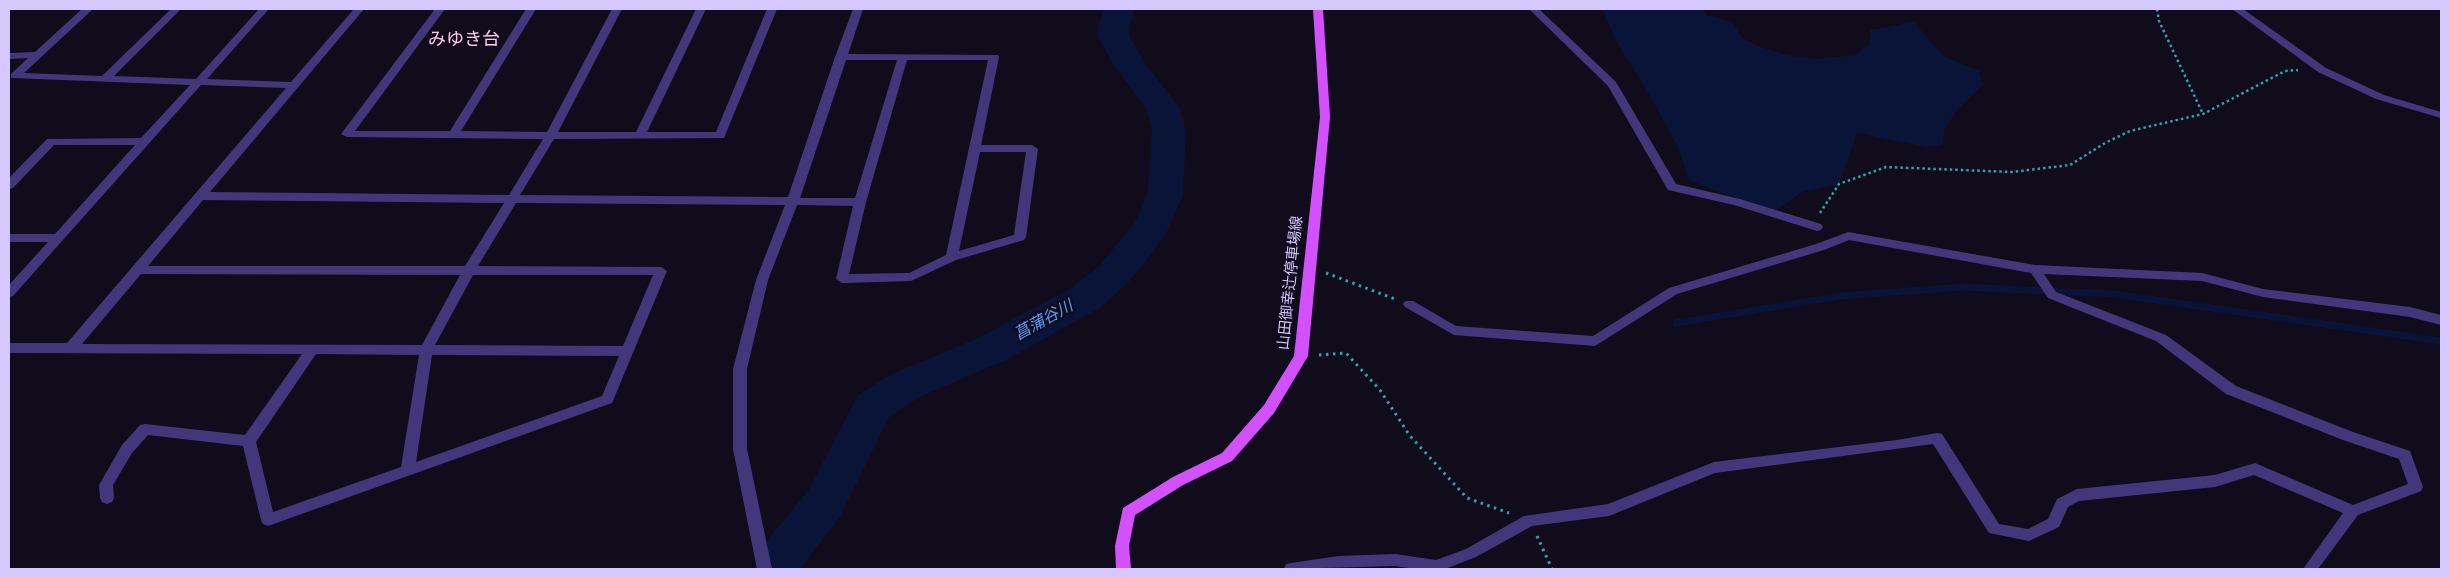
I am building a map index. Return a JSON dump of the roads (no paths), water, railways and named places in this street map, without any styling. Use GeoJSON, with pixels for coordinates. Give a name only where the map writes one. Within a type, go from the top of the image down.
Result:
{"type":"FeatureCollection","features":[{"type":"Feature","properties":{"kind":"main road","name":"山田御幸辻停車場線"},"geometry":{"type":"LineString","coordinates":[[1124,569],[1122,546],[1128,512],[1178,481],[1227,457],[1269,409],[1301,356],[1325,117],[1318,9]]}},
{"type":"Feature","properties":{"kind":"street"},"geometry":{"type":"LineString","coordinates":[[88,9],[15,76],[292,85]]}},
{"type":"Feature","properties":{"kind":"street"},"geometry":{"type":"LineString","coordinates":[[105,79],[176,9]]}},
{"type":"Feature","properties":{"kind":"street"},"geometry":{"type":"LineString","coordinates":[[9,293],[264,9]]}},
{"type":"Feature","properties":{"kind":"street"},"geometry":{"type":"LineString","coordinates":[[71,348],[292,85],[359,9]]}},
{"type":"Feature","properties":{"kind":"street"},"geometry":{"type":"LineString","coordinates":[[440,9],[347,134],[720,136],[772,9]]}},
{"type":"Feature","properties":{"kind":"street"},"geometry":{"type":"LineString","coordinates":[[454,134],[531,9]]}},
{"type":"Feature","properties":{"kind":"street"},"geometry":{"type":"LineString","coordinates":[[407,471],[426,350],[468,272],[550,136],[617,9]]}},
{"type":"Feature","properties":{"kind":"street"},"geometry":{"type":"LineString","coordinates":[[640,135],[701,9]]}},
{"type":"Feature","properties":{"kind":"street"},"geometry":{"type":"LineString","coordinates":[[765,569],[740,449],[740,369],[762,280],[793,200],[840,57],[858,9]]}},
{"type":"Feature","properties":{"kind":"street"},"geometry":{"type":"LineString","coordinates":[[1534,9],[1612,84],[1672,187],[1736,202],[1816,227]]}},
{"type":"Feature","properties":{"kind":"street"},"geometry":{"type":"LineString","coordinates":[[2237,9],[2322,70],[2380,96],[2441,115]]}},
{"type":"Feature","properties":{"kind":"street"},"geometry":{"type":"LineString","coordinates":[[9,56],[37,55]]}},
{"type":"Feature","properties":{"kind":"street"},"geometry":{"type":"LineString","coordinates":[[840,57],[994,56],[952,256]]}},
{"type":"Feature","properties":{"kind":"street"},"geometry":{"type":"LineString","coordinates":[[903,57],[860,202],[842,279],[911,276],[952,256],[1020,237],[1032,149],[976,148]]}},
{"type":"Feature","properties":{"kind":"street"},"geometry":{"type":"LineString","coordinates":[[9,185],[51,141],[143,142]]}},
{"type":"Feature","properties":{"kind":"street"},"geometry":{"type":"LineString","coordinates":[[200,196],[860,202]]}},
{"type":"Feature","properties":{"kind":"street"},"geometry":{"type":"LineString","coordinates":[[1409,304],[1454,330],[1595,341],[1673,291],[1820,247],[1848,236],[2035,269],[2202,277],[2263,293],[2410,312],[2441,320]]}},
{"type":"Feature","properties":{"kind":"street"},"geometry":{"type":"LineString","coordinates":[[9,238],[58,238]]}},
{"type":"Feature","properties":{"kind":"street"},"geometry":{"type":"LineString","coordinates":[[2035,269],[2052,295],[2161,338],[2231,390],[2348,436],[2405,455],[2416,487],[2353,511],[2310,569]]}},
{"type":"Feature","properties":{"kind":"street"},"geometry":{"type":"LineString","coordinates":[[137,270],[661,271],[608,399],[268,520],[249,441],[311,351]]}},
{"type":"Feature","properties":{"kind":"street"},"geometry":{"type":"LineString","coordinates":[[9,348],[311,351],[627,351]]}},
{"type":"Feature","properties":{"kind":"street"},"geometry":{"type":"LineString","coordinates":[[107,498],[106,485],[127,450],[145,429],[249,441]]}},
{"type":"Feature","properties":{"kind":"street"},"geometry":{"type":"LineString","coordinates":[[1292,569],[1338,562],[1396,560],[1436,566],[1471,553],[1529,520],[1609,510],[1714,468],[1897,445],[1937,438],[1994,529],[2029,535],[2054,523],[2062,503],[2077,496],[2215,481],[2255,470],[2353,511]]}},
{"type":"Feature","properties":{"kind":"water"},"geometry":{"type":"Polygon","coordinates":[[[1602,9],[1703,9],[1706,15],[1733,22],[1742,38],[1761,47],[1786,55],[1817,59],[1854,55],[1870,44],[1870,30],[1914,22],[1943,56],[1979,71],[1983,85],[1956,111],[1944,131],[1943,145],[1927,147],[1857,133],[1839,184],[1802,192],[1773,213],[1689,180],[1678,147],[1645,87],[1617,43],[1602,9]]]}},
{"type":"Feature","properties":{"kind":"waterway","name":"菖蒲谷川"},"geometry":{"type":"LineString","coordinates":[[777,569],[785,552],[824,504],[873,406],[905,386],[992,349],[1087,297],[1114,274],[1152,227],[1165,195],[1169,131],[1163,108],[1132,69],[1114,37],[1113,29],[1119,9]]}},
{"type":"Feature","properties":{"kind":"waterway"},"geometry":{"type":"LineString","coordinates":[[1676,323],[1841,296],[1962,287],[2115,294],[2441,341]]}},
{"type":"Feature","properties":{"kind":"district","name":"みゆき台"},"geometry":{"type":"Point","coordinates":[464,40]}}]}
